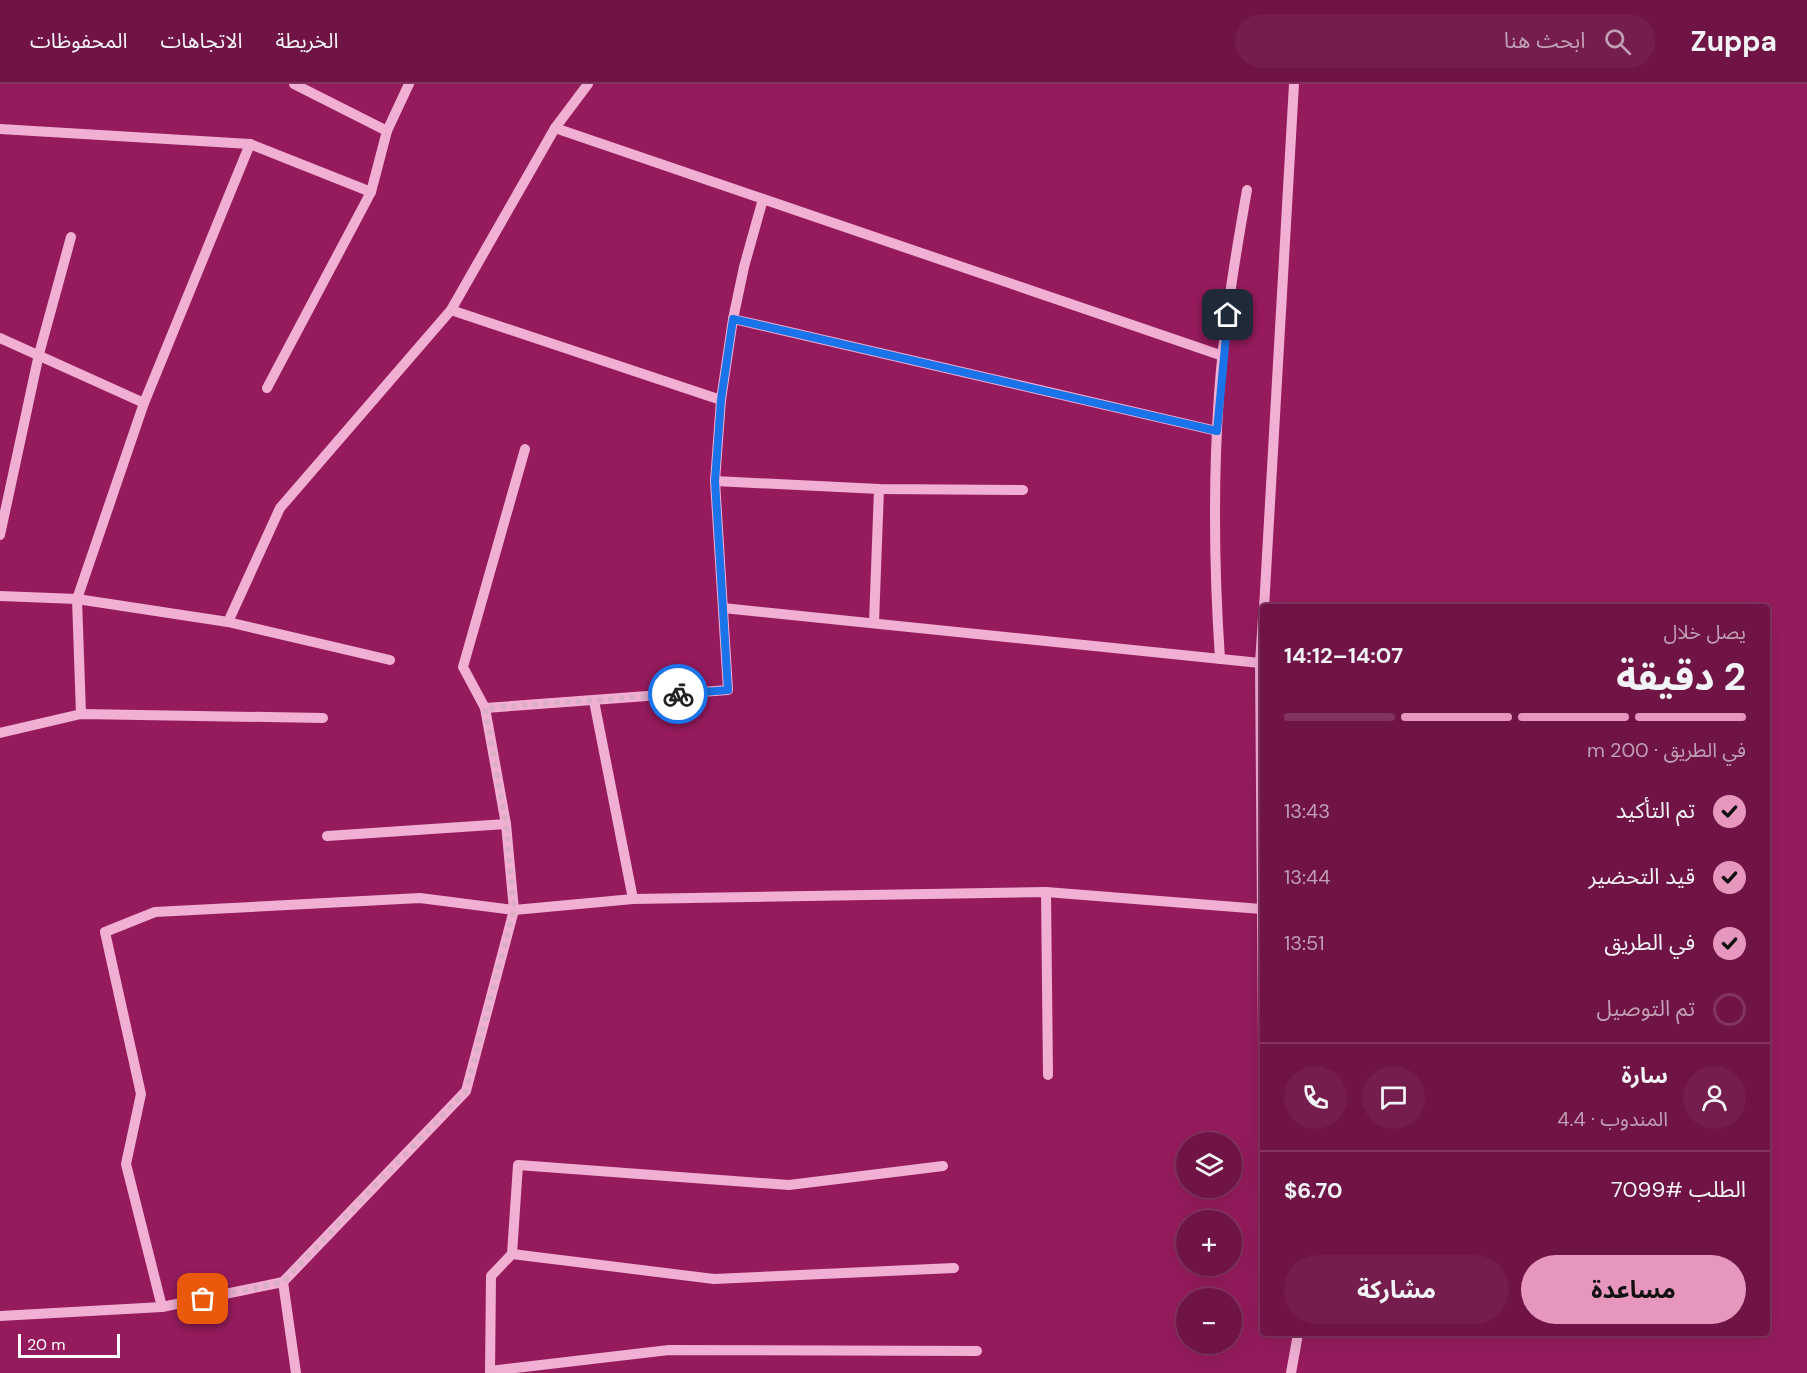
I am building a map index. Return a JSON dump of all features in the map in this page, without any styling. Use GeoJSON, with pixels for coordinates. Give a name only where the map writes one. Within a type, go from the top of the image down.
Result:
{"type":"FeatureCollection","features":[{"type":"Feature","properties":{"kind":"street"},"geometry":{"type":"LineString","coordinates":[[294,84],[387,131]]}},
{"type":"Feature","properties":{"kind":"street"},"geometry":{"type":"LineString","coordinates":[[267,388],[371,192],[387,131],[409,84]]}},
{"type":"Feature","properties":{"kind":"street"},"geometry":{"type":"LineString","coordinates":[[228,622],[280,508],[451,310],[555,128],[588,84]]}},
{"type":"Feature","properties":{"kind":"street"},"geometry":{"type":"LineString","coordinates":[[1264,604],[1294,84]]}},
{"type":"Feature","properties":{"kind":"street"},"geometry":{"type":"LineString","coordinates":[[555,128],[1223,356]]}},
{"type":"Feature","properties":{"kind":"street"},"geometry":{"type":"LineString","coordinates":[[0,129],[250,144],[371,192]]}},
{"type":"Feature","properties":{"kind":"street"},"geometry":{"type":"LineString","coordinates":[[81,714],[77,599],[144,403],[250,144]]}},
{"type":"Feature","properties":{"kind":"street"},"geometry":{"type":"LineString","coordinates":[[1220,659],[1214,545],[1217,431],[1233,273],[1247,190]]}},
{"type":"Feature","properties":{"kind":"street"},"geometry":{"type":"LineString","coordinates":[[485,708],[728,690],[715,481],[721,400],[733,319],[744,267],[763,199]]}},
{"type":"Feature","properties":{"kind":"street"},"geometry":{"type":"LineString","coordinates":[[0,535],[39,354],[71,237]]}},
{"type":"Feature","properties":{"kind":"street"},"geometry":{"type":"LineString","coordinates":[[451,310],[721,400]]}},
{"type":"Feature","properties":{"kind":"street"},"geometry":{"type":"LineString","coordinates":[[733,319],[1217,431]]}},
{"type":"Feature","properties":{"kind":"street"},"geometry":{"type":"LineString","coordinates":[[0,338],[144,403]]}},
{"type":"Feature","properties":{"kind":"street"},"geometry":{"type":"LineString","coordinates":[[0,1316],[162,1307],[283,1282],[466,1091],[514,910],[506,824],[485,708],[463,667],[525,449]]}},
{"type":"Feature","properties":{"kind":"street"},"geometry":{"type":"LineString","coordinates":[[715,481],[879,489],[1023,490]]}},
{"type":"Feature","properties":{"kind":"street"},"geometry":{"type":"LineString","coordinates":[[874,623],[879,489]]}},
{"type":"Feature","properties":{"kind":"street"},"geometry":{"type":"LineString","coordinates":[[0,596],[77,599],[228,622],[390,660]]}},
{"type":"Feature","properties":{"kind":"street"},"geometry":{"type":"LineString","coordinates":[[723,608],[1260,663]]}},
{"type":"Feature","properties":{"kind":"street"},"geometry":{"type":"LineString","coordinates":[[594,701],[633,899]]}},
{"type":"Feature","properties":{"kind":"street"},"geometry":{"type":"LineString","coordinates":[[0,733],[81,714],[323,718]]}},
{"type":"Feature","properties":{"kind":"street"},"geometry":{"type":"LineString","coordinates":[[327,836],[506,824]]}},
{"type":"Feature","properties":{"kind":"street"},"geometry":{"type":"LineString","coordinates":[[162,1307],[126,1164],[141,1094],[105,932],[155,912],[420,898],[514,910],[633,899],[1046,892],[1260,909]]}},
{"type":"Feature","properties":{"kind":"street"},"geometry":{"type":"LineString","coordinates":[[1046,892],[1048,1075]]}},
{"type":"Feature","properties":{"kind":"street"},"geometry":{"type":"LineString","coordinates":[[943,1166],[789,1185],[518,1165],[513,1254],[491,1276],[490,1372],[669,1350],[977,1351]]}},
{"type":"Feature","properties":{"kind":"street"},"geometry":{"type":"LineString","coordinates":[[513,1254],[714,1279],[954,1268]]}},
{"type":"Feature","properties":{"kind":"street"},"geometry":{"type":"LineString","coordinates":[[283,1282],[296,1373]]}},
{"type":"Feature","properties":{"kind":"street"},"geometry":{"type":"LineString","coordinates":[[1291,1373],[1298,1336]]}},
{"type":"Feature","properties":{"kind":"way so far"},"geometry":{"type":"LineString","coordinates":[[203,1299],[283,1282],[466,1091],[514,910],[506,824],[485,708],[678,694]]}},
{"type":"Feature","properties":{"kind":"route"},"geometry":{"type":"LineString","coordinates":[[678,694],[728,690],[715,481],[721,400],[733,319],[1217,431],[1228,315]]}}]}
